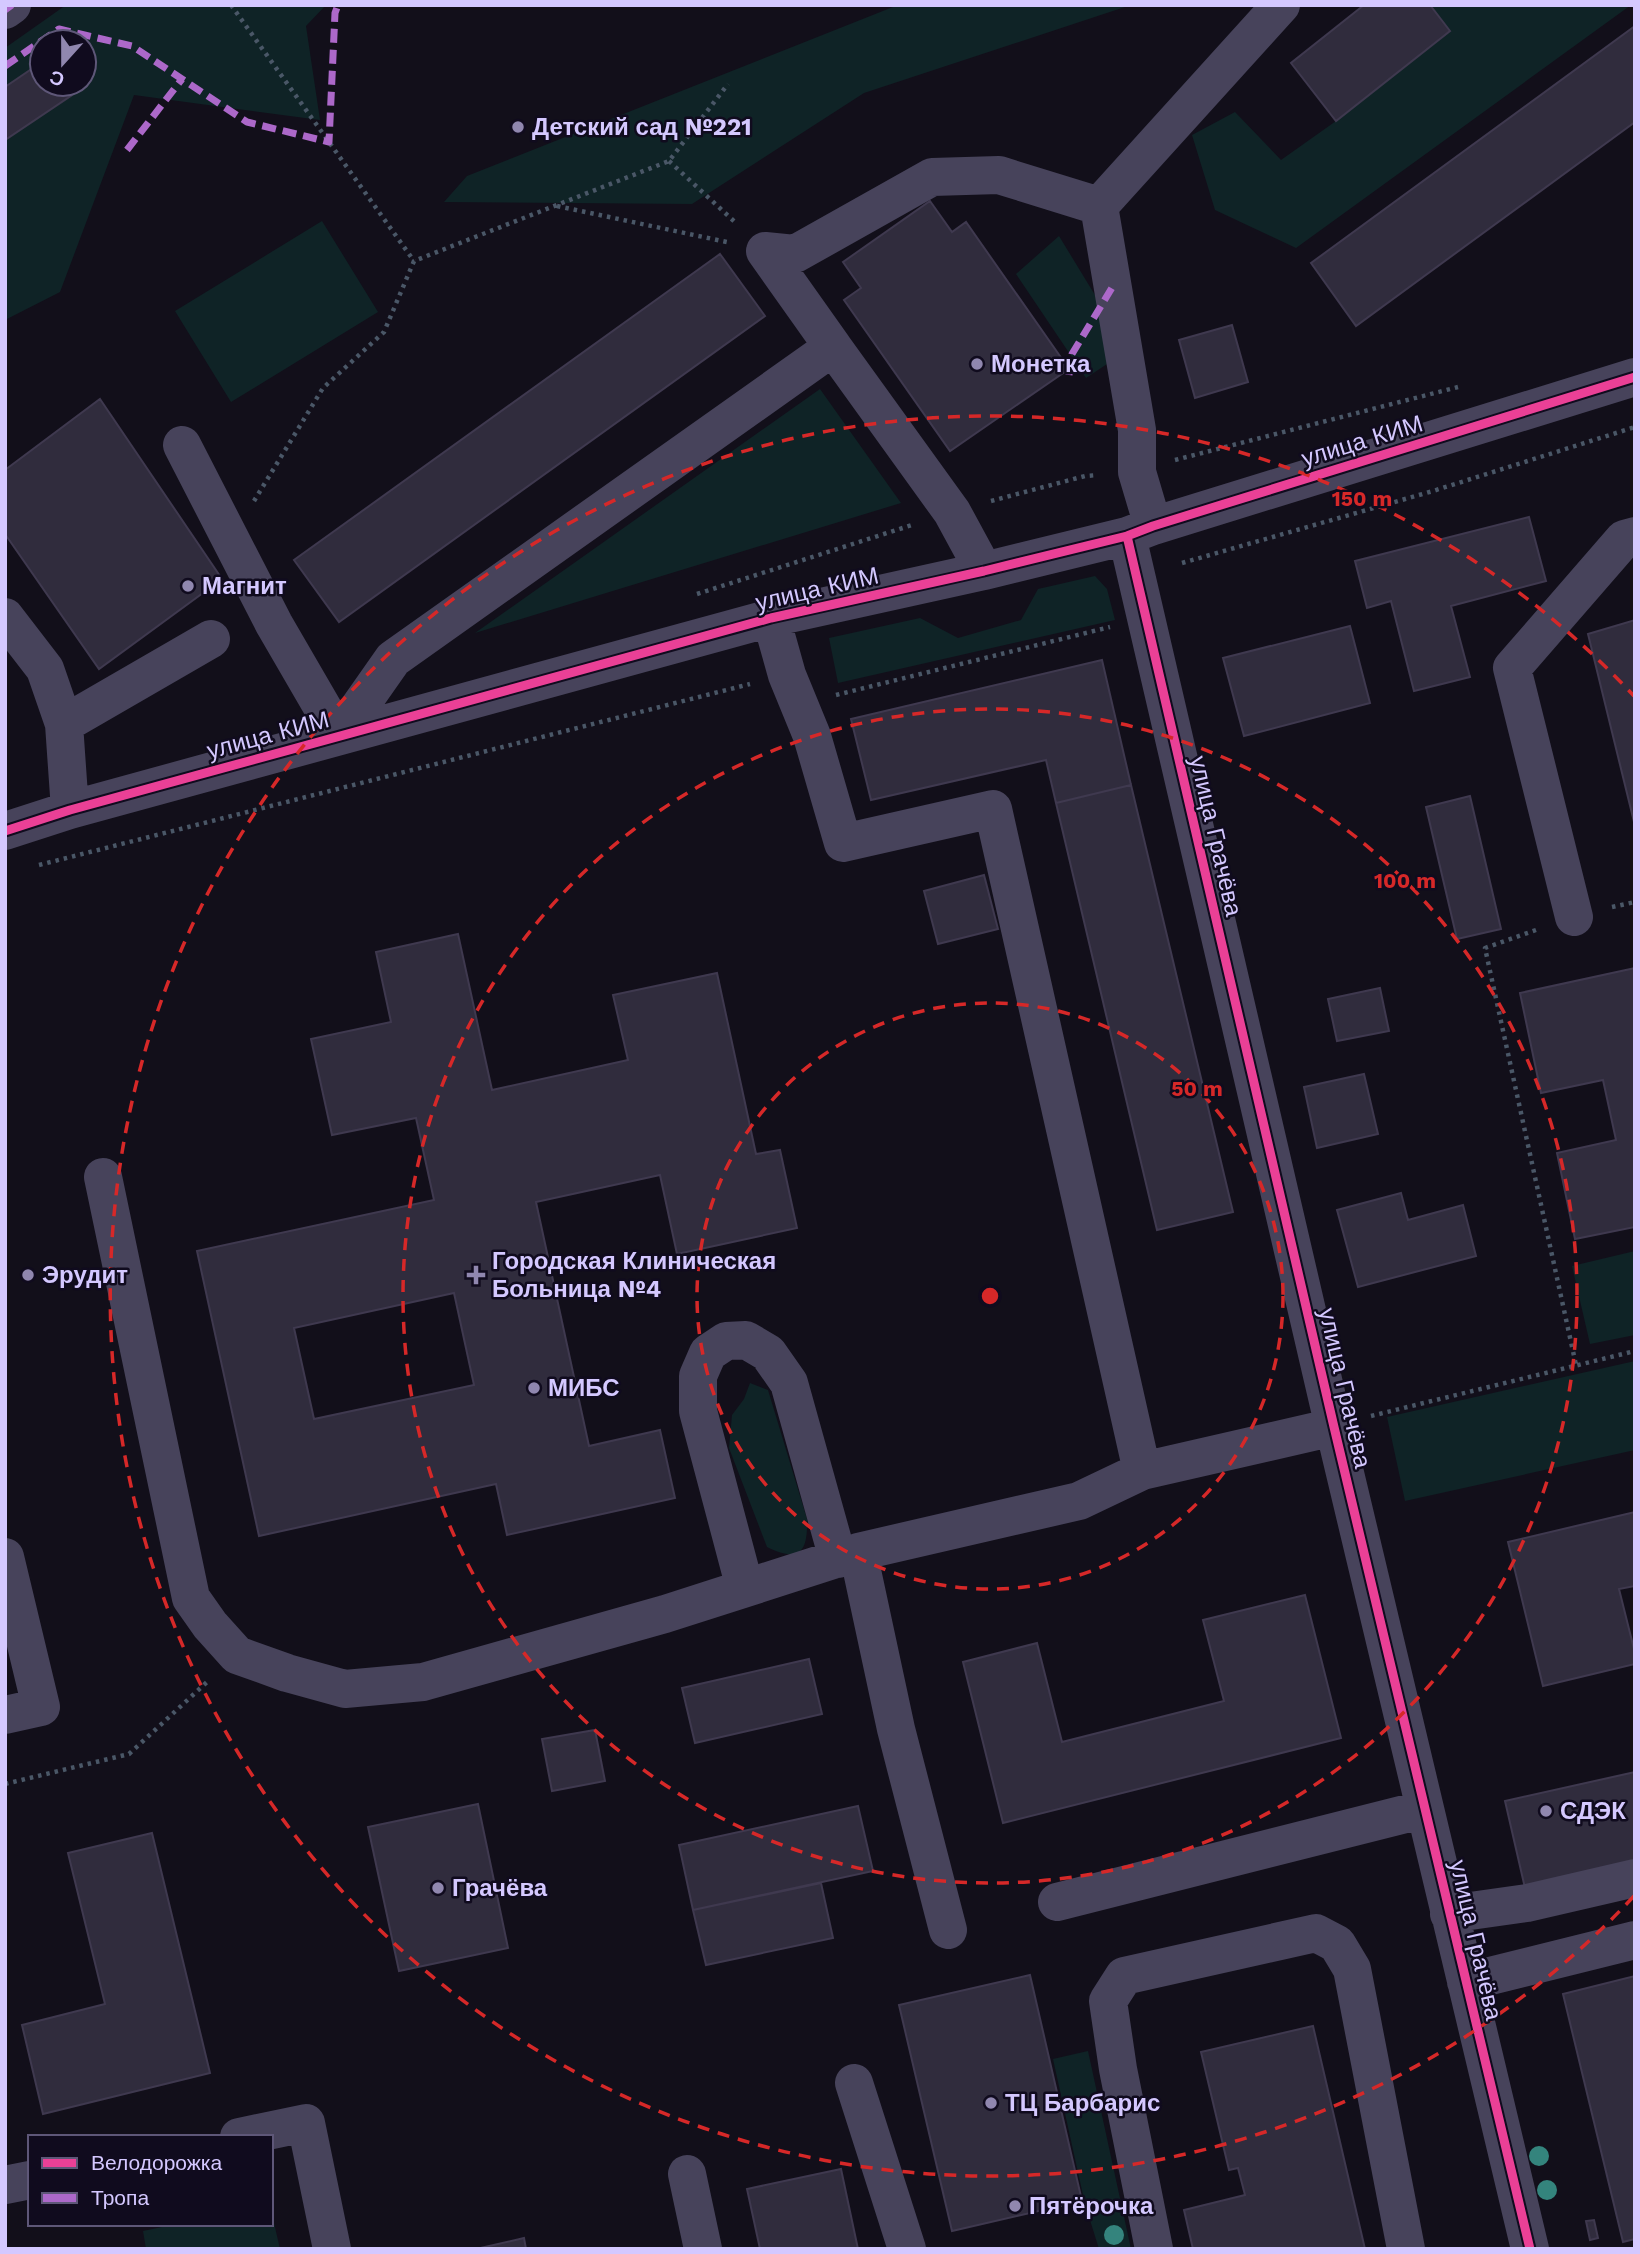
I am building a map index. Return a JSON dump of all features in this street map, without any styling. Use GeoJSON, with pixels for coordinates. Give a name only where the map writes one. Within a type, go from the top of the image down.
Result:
{"type":"FeatureCollection","features":[{"type":"Feature","properties":{"kind":"street"},"geometry":{"type":"LineString","coordinates":[[5,10],[12,5]]}},
{"type":"Feature","properties":{"kind":"street"},"geometry":{"type":"LineString","coordinates":[[765,251],[795,254],[932,177],[999,175],[1100,206],[1281,5]]}},
{"type":"Feature","properties":{"kind":"street","name":"улица Грачёва"},"geometry":{"type":"LineString","coordinates":[[1100,206],[1137,430],[1140,531],[1334,1427],[1530,2249]]}},
{"type":"Feature","properties":{"kind":"street"},"geometry":{"type":"LineString","coordinates":[[765,251],[952,512],[984,571]]}},
{"type":"Feature","properties":{"kind":"street"},"geometry":{"type":"LineString","coordinates":[[182,445],[274,624],[339,736],[393,659],[833,347]]}},
{"type":"Feature","properties":{"kind":"street","name":"улица КИМ"},"geometry":{"type":"LineString","coordinates":[[5,831],[69,810],[771,618],[984,571],[1140,531],[1635,377]]}},
{"type":"Feature","properties":{"kind":"street"},"geometry":{"type":"LineString","coordinates":[[1574,917],[1512,668],[1624,538],[1635,536]]}},
{"type":"Feature","properties":{"kind":"street"},"geometry":{"type":"LineString","coordinates":[[5,617],[45,670],[64,724],[69,810]]}},
{"type":"Feature","properties":{"kind":"street"},"geometry":{"type":"LineString","coordinates":[[771,618],[787,675],[812,736],[843,843],[993,809],[1142,1471]]}},
{"type":"Feature","properties":{"kind":"street"},"geometry":{"type":"LineString","coordinates":[[64,724],[211,639]]}},
{"type":"Feature","properties":{"kind":"street"},"geometry":{"type":"LineString","coordinates":[[103,1177],[191,1598],[210,1625],[237,1654],[287,1673],[345,1689],[424,1682],[653,1618],[848,1555],[1079,1501],[1142,1471],[1334,1427]]}},
{"type":"Feature","properties":{"kind":"street"},"geometry":{"type":"LineString","coordinates":[[745,1588],[698,1411],[698,1376],[708,1353],[726,1341],[746,1340],[768,1353],[789,1383],[848,1555],[948,1930]]}},
{"type":"Feature","properties":{"kind":"street"},"geometry":{"type":"LineString","coordinates":[[5,1557],[41,1707],[5,1715]]}},
{"type":"Feature","properties":{"kind":"street"},"geometry":{"type":"LineString","coordinates":[[1057,1902],[1424,1809]]}},
{"type":"Feature","properties":{"kind":"street"},"geometry":{"type":"LineString","coordinates":[[1450,1914],[1527,1903],[1635,1878]]}},
{"type":"Feature","properties":{"kind":"street"},"geometry":{"type":"LineString","coordinates":[[1154,2249],[1118,2070],[1108,2001],[1124,1976],[1316,1933],[1337,1944],[1352,1969],[1406,2249]]}},
{"type":"Feature","properties":{"kind":"street"},"geometry":{"type":"LineString","coordinates":[[1466,1982],[1635,1940]]}},
{"type":"Feature","properties":{"kind":"street"},"geometry":{"type":"LineString","coordinates":[[854,2083],[907,2249]]}},
{"type":"Feature","properties":{"kind":"street"},"geometry":{"type":"LineString","coordinates":[[249,2135],[306,2123],[332,2249]]}},
{"type":"Feature","properties":{"kind":"street"},"geometry":{"type":"LineString","coordinates":[[687,2174],[704,2249]]}},
{"type":"Feature","properties":{"kind":"street"},"geometry":{"type":"LineString","coordinates":[[5,2185],[28,2180]]}},
{"type":"Feature","properties":{"kind":"path"},"geometry":{"type":"LineString","coordinates":[[231,5],[414,261]]}},
{"type":"Feature","properties":{"kind":"path"},"geometry":{"type":"LineString","coordinates":[[231,541],[272,468],[323,388],[384,332],[414,261],[669,161],[728,84]]}},
{"type":"Feature","properties":{"kind":"path"},"geometry":{"type":"LineString","coordinates":[[669,161],[765,251]]}},
{"type":"Feature","properties":{"kind":"path"},"geometry":{"type":"LineString","coordinates":[[556,205],[765,251]]}},
{"type":"Feature","properties":{"kind":"path"},"geometry":{"type":"LineString","coordinates":[[952,512],[1084,476],[1137,472],[1188,456],[1459,387]]}},
{"type":"Feature","properties":{"kind":"path"},"geometry":{"type":"LineString","coordinates":[[1182,563],[1433,491],[1635,427]]}},
{"type":"Feature","properties":{"kind":"path"},"geometry":{"type":"LineString","coordinates":[[32,866],[787,675],[833,696],[1121,624]]}},
{"type":"Feature","properties":{"kind":"path"},"geometry":{"type":"LineString","coordinates":[[1574,917],[1485,948],[1576,1365]]}},
{"type":"Feature","properties":{"kind":"path"},"geometry":{"type":"LineString","coordinates":[[1334,1427],[1635,1351]]}},
{"type":"Feature","properties":{"kind":"path"},"geometry":{"type":"LineString","coordinates":[[5,1784],[129,1754],[237,1654]]}},
{"type":"Feature","properties":{"kind":"green space"},"geometry":{"type":"Polygon","coordinates":[[[66,5],[326,5],[306,26],[320,120],[134,95],[60,292],[5,320],[5,48],[28,32],[28,98],[98,98],[98,28],[33,28],[66,5]]]}},
{"type":"Feature","properties":{"kind":"green space"},"geometry":{"type":"Polygon","coordinates":[[[898,5],[1131,5],[864,93],[692,204],[444,202],[467,176],[898,5]]]}},
{"type":"Feature","properties":{"kind":"green space"},"geometry":{"type":"Polygon","coordinates":[[[1430,5],[1631,5],[1296,248],[1215,210],[1192,135],[1235,112],[1281,160],[1336,121],[1450,32],[1430,5]]]}},
{"type":"Feature","properties":{"kind":"green space"},"geometry":{"type":"Polygon","coordinates":[[[322,221],[378,312],[231,402],[175,311],[322,221]]]}},
{"type":"Feature","properties":{"kind":"green space"},"geometry":{"type":"Polygon","coordinates":[[[1059,236],[1098,300],[1107,364],[1086,378],[1016,274],[1059,236]]]}},
{"type":"Feature","properties":{"kind":"green space"},"geometry":{"type":"Polygon","coordinates":[[[820,389],[901,503],[475,633],[820,389]]]}},
{"type":"Feature","properties":{"kind":"green space"},"geometry":{"type":"Polygon","coordinates":[[[1095,576],[1107,589],[1115,620],[838,683],[829,638],[920,618],[958,638],[1021,620],[1038,589],[1095,576]]]}},
{"type":"Feature","properties":{"kind":"green space"},"geometry":{"type":"Polygon","coordinates":[[[1635,1251],[1635,1335],[1590,1344],[1572,1266],[1635,1251]]]}},
{"type":"Feature","properties":{"kind":"green space"},"geometry":{"type":"Polygon","coordinates":[[[1635,1361],[1635,1450],[1405,1501],[1387,1417],[1635,1361]]]}},
{"type":"Feature","properties":{"kind":"green space"},"geometry":{"type":"Polygon","coordinates":[[[750,1383],[768,1390],[807,1519],[806,1540],[800,1551],[794,1554],[767,1547],[729,1448],[732,1415],[744,1399],[750,1383]]]}},
{"type":"Feature","properties":{"kind":"green space"},"geometry":{"type":"Polygon","coordinates":[[[1088,2051],[1131,2249],[1099,2249],[1085,2204],[1053,2059],[1088,2051]]]}},
{"type":"Feature","properties":{"kind":"green space"},"geometry":{"type":"Polygon","coordinates":[[[273,2219],[280,2249],[146,2249],[143,2231],[167,2226],[273,2226],[273,2219]]]}},
{"type":"Feature","properties":{"kind":"building"},"geometry":{"type":"Polygon","coordinates":[[[1364,5],[1430,5],[1450,31],[1336,121],[1291,63],[1364,5]]]}},
{"type":"Feature","properties":{"kind":"building"},"geometry":{"type":"Polygon","coordinates":[[[1635,26],[1635,122],[1356,326],[1311,263],[1635,26]]]}},
{"type":"Feature","properties":{"kind":"building"},"geometry":{"type":"Polygon","coordinates":[[[28,71],[28,98],[68,98],[5,140],[5,87],[28,71]]]}},
{"type":"Feature","properties":{"kind":"building"},"geometry":{"type":"Polygon","coordinates":[[[930,201],[952,232],[966,222],[1069,369],[950,451],[844,300],[861,288],[843,262],[930,201]]]}},
{"type":"Feature","properties":{"kind":"building"},"geometry":{"type":"Polygon","coordinates":[[[720,254],[765,316],[339,622],[294,560],[720,254]]]}},
{"type":"Feature","properties":{"kind":"building"},"geometry":{"type":"Polygon","coordinates":[[[1232,325],[1248,382],[1195,398],[1179,340],[1232,325]]]}},
{"type":"Feature","properties":{"kind":"building"},"geometry":{"type":"Polygon","coordinates":[[[100,399],[222,579],[99,669],[5,534],[5,470],[100,399]]]}},
{"type":"Feature","properties":{"kind":"building"},"geometry":{"type":"Polygon","coordinates":[[[1529,517],[1546,581],[1451,606],[1470,677],[1414,691],[1391,601],[1367,608],[1355,561],[1529,517]]]}},
{"type":"Feature","properties":{"kind":"building"},"geometry":{"type":"Polygon","coordinates":[[[1635,620],[1635,826],[1588,634],[1635,620]]]}},
{"type":"Feature","properties":{"kind":"building"},"geometry":{"type":"Polygon","coordinates":[[[1350,626],[1370,703],[1244,736],[1223,658],[1350,626]]]}},
{"type":"Feature","properties":{"kind":"building"},"geometry":{"type":"Polygon","coordinates":[[[1102,660],[1131,785],[1056,803],[1046,760],[871,800],[851,719],[1102,660]]]}},
{"type":"Feature","properties":{"kind":"building"},"geometry":{"type":"Polygon","coordinates":[[[1131,785],[1233,1212],[1157,1230],[1056,803],[1131,785]]]}},
{"type":"Feature","properties":{"kind":"building"},"geometry":{"type":"Polygon","coordinates":[[[1470,796],[1501,929],[1457,939],[1426,807],[1470,796]]]}},
{"type":"Feature","properties":{"kind":"building"},"geometry":{"type":"Polygon","coordinates":[[[984,875],[998,929],[938,944],[924,891],[984,875]]]}},
{"type":"Feature","properties":{"kind":"building"},"geometry":{"type":"Polygon","coordinates":[[[458,934],[492,1090],[628,1060],[613,995],[717,973],[756,1154],[780,1150],[797,1228],[677,1254],[660,1175],[536,1202],[589,1446],[660,1430],[675,1498],[507,1535],[496,1484],[259,1536],[197,1251],[434,1200],[416,1118],[332,1135],[311,1039],[391,1022],[376,952],[458,934]],[[454,1293],[294,1328],[314,1419],[474,1385],[454,1293]]]}},
{"type":"Feature","properties":{"kind":"building"},"geometry":{"type":"Polygon","coordinates":[[[1635,968],[1635,1227],[1575,1239],[1557,1153],[1616,1140],[1603,1080],[1541,1093],[1520,993],[1635,968]]]}},
{"type":"Feature","properties":{"kind":"building"},"geometry":{"type":"Polygon","coordinates":[[[1380,988],[1389,1031],[1337,1041],[1328,999],[1380,988]]]}},
{"type":"Feature","properties":{"kind":"building"},"geometry":{"type":"Polygon","coordinates":[[[1364,1074],[1378,1134],[1317,1148],[1304,1087],[1364,1074]]]}},
{"type":"Feature","properties":{"kind":"building"},"geometry":{"type":"Polygon","coordinates":[[[1401,1193],[1408,1220],[1463,1205],[1476,1256],[1358,1287],[1337,1210],[1401,1193]]]}},
{"type":"Feature","properties":{"kind":"building"},"geometry":{"type":"Polygon","coordinates":[[[1635,1512],[1635,1586],[1619,1589],[1635,1653],[1635,1664],[1543,1686],[1508,1542],[1635,1512]]]}},
{"type":"Feature","properties":{"kind":"building"},"geometry":{"type":"Polygon","coordinates":[[[1305,1595],[1341,1738],[1003,1823],[963,1662],[1037,1643],[1062,1742],[1224,1701],[1203,1620],[1305,1595]]]}},
{"type":"Feature","properties":{"kind":"building"},"geometry":{"type":"Polygon","coordinates":[[[809,1659],[822,1714],[695,1743],[682,1688],[809,1659]]]}},
{"type":"Feature","properties":{"kind":"building"},"geometry":{"type":"Polygon","coordinates":[[[595,1730],[605,1781],[552,1791],[542,1739],[595,1730]]]}},
{"type":"Feature","properties":{"kind":"building"},"geometry":{"type":"Polygon","coordinates":[[[1635,1772],[1635,1863],[1525,1888],[1505,1801],[1635,1772]]]}},
{"type":"Feature","properties":{"kind":"building","name":"Грачёва"},"geometry":{"type":"Polygon","coordinates":[[[478,1804],[508,1948],[399,1971],[368,1827],[478,1804]]]}},
{"type":"Feature","properties":{"kind":"building"},"geometry":{"type":"Polygon","coordinates":[[[858,1806],[873,1871],[693,1910],[679,1845],[858,1806]]]}},
{"type":"Feature","properties":{"kind":"building"},"geometry":{"type":"Polygon","coordinates":[[[152,1833],[210,2073],[43,2114],[22,2025],[105,2004],[68,1853],[152,1833]]]}},
{"type":"Feature","properties":{"kind":"building"},"geometry":{"type":"Polygon","coordinates":[[[821,1883],[833,1938],[706,1965],[693,1910],[821,1883]]]}},
{"type":"Feature","properties":{"kind":"building","name":"ТЦ Барбарис"},"geometry":{"type":"Polygon","coordinates":[[[1030,1975],[1082,2201],[952,2231],[899,2005],[1030,1975]]]}},
{"type":"Feature","properties":{"kind":"building"},"geometry":{"type":"Polygon","coordinates":[[[1635,1976],[1635,2239],[1623,2242],[1563,1994],[1635,1976]]]}},
{"type":"Feature","properties":{"kind":"building"},"geometry":{"type":"Polygon","coordinates":[[[1313,2026],[1365,2249],[1193,2249],[1184,2210],[1245,2195],[1238,2168],[1229,2170],[1201,2052],[1313,2026]]]}},
{"type":"Feature","properties":{"kind":"building"},"geometry":{"type":"Polygon","coordinates":[[[841,2169],[858,2249],[760,2249],[747,2189],[841,2169]]]}},
{"type":"Feature","properties":{"kind":"building"},"geometry":{"type":"Polygon","coordinates":[[[1594,2220],[1598,2238],[1590,2240],[1586,2221],[1594,2220]]]}},
{"type":"Feature","properties":{"kind":"building"},"geometry":{"type":"Polygon","coordinates":[[[524,2238],[526,2249],[476,2249],[524,2238]]]}},
{"type":"Feature","properties":{"kind":"marked path"},"geometry":{"type":"LineString","coordinates":[[5,10],[12,5]]}},
{"type":"Feature","properties":{"kind":"marked path"},"geometry":{"type":"LineString","coordinates":[[5,66],[59,29],[132,46],[247,122],[329,142],[335,13],[338,5]]}},
{"type":"Feature","properties":{"kind":"marked path"},"geometry":{"type":"LineString","coordinates":[[127,150],[182,79]]}},
{"type":"Feature","properties":{"kind":"marked path"},"geometry":{"type":"LineString","coordinates":[[1069,375],[1072,354],[1113,286]]}},
{"type":"Feature","properties":{"kind":"cycle path"},"geometry":{"type":"LineString","coordinates":[[5,831],[70,810],[771,618],[1127,536],[1635,377]]}},
{"type":"Feature","properties":{"kind":"cycle path"},"geometry":{"type":"LineString","coordinates":[[1127,536],[1334,1427],[1530,2249]]}},
{"type":"Feature","properties":{"kind":"place","name":"Детский сад №221"},"geometry":{"type":"Point","coordinates":[518,127]}},
{"type":"Feature","properties":{"kind":"place","name":"Монетка"},"geometry":{"type":"Point","coordinates":[977,364]}},
{"type":"Feature","properties":{"kind":"place","name":"Магнит"},"geometry":{"type":"Point","coordinates":[188,586]}},
{"type":"Feature","properties":{"kind":"place","name":"Эрудит"},"geometry":{"type":"Point","coordinates":[28,1275]}},
{"type":"Feature","properties":{"kind":"place","name":"Городская Клиническая Больница №4"},"geometry":{"type":"Point","coordinates":[476,1275]}},
{"type":"Feature","properties":{"kind":"place","name":"МИБС"},"geometry":{"type":"Point","coordinates":[534,1388]}},
{"type":"Feature","properties":{"kind":"place","name":"СДЭК"},"geometry":{"type":"Point","coordinates":[1546,1811]}},
{"type":"Feature","properties":{"kind":"place","name":"Грачёва"},"geometry":{"type":"Point","coordinates":[438,1888]}},
{"type":"Feature","properties":{"kind":"place","name":"ТЦ Барбарис"},"geometry":{"type":"Point","coordinates":[991,2103]}},
{"type":"Feature","properties":{"kind":"place","name":"Пятёрочка"},"geometry":{"type":"Point","coordinates":[1015,2206]}}]}
